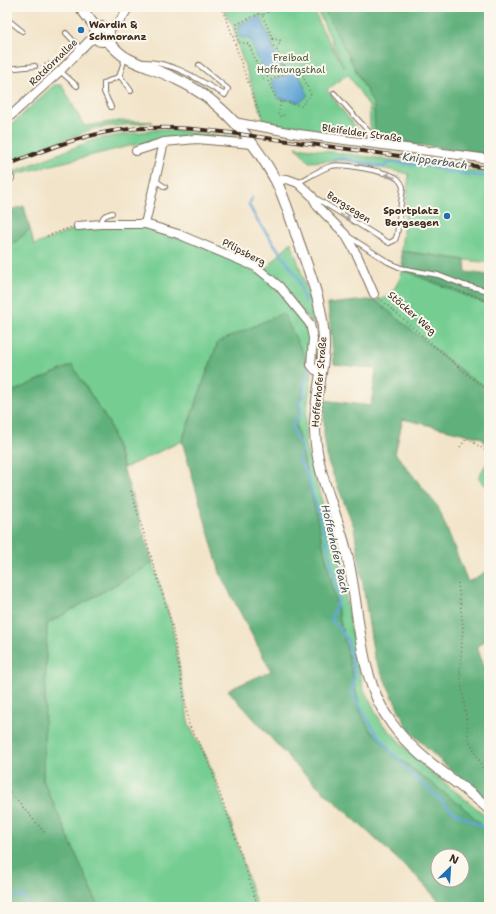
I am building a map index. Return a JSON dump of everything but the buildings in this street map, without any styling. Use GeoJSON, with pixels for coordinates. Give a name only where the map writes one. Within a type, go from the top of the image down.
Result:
{"type":"FeatureCollection","features":[{"type":"Feature","properties":{"kind":"street"},"geometry":{"type":"LineString","coordinates":[[80,7],[96,34],[103,27],[107,35],[119,22],[129,7]]}},
{"type":"Feature","properties":{"kind":"street","name":"Rotdornallee"},"geometry":{"type":"LineString","coordinates":[[7,119],[60,71],[96,34]]}},
{"type":"Feature","properties":{"kind":"street","name":"Hofferhofer Straße"},"geometry":{"type":"LineString","coordinates":[[107,35],[126,58],[178,79],[216,105],[234,122],[252,144],[276,181],[315,286],[321,310],[324,331],[324,350],[315,416],[317,454],[323,480],[348,555],[370,681],[376,698],[392,724],[402,736],[429,761],[489,809]]}},
{"type":"Feature","properties":{"kind":"street","name":"Bleifelder Straße"},"geometry":{"type":"LineString","coordinates":[[234,122],[299,134],[489,159]]}},
{"type":"Feature","properties":{"kind":"street"},"geometry":{"type":"LineString","coordinates":[[136,151],[164,142],[197,139],[252,144]]}},
{"type":"Feature","properties":{"kind":"street"},"geometry":{"type":"LineString","coordinates":[[145,224],[164,142]]}},
{"type":"Feature","properties":{"kind":"street"},"geometry":{"type":"LineString","coordinates":[[276,181],[287,179],[298,183]]}},
{"type":"Feature","properties":{"kind":"street","name":"Bergsegen"},"geometry":{"type":"LineString","coordinates":[[298,183],[312,196],[318,207],[345,234]]}},
{"type":"Feature","properties":{"kind":"street","name":"Pflipsberg"},"geometry":{"type":"LineString","coordinates":[[78,226],[101,224],[145,224],[178,234],[256,267],[268,276],[294,303],[310,324],[313,338],[311,365],[315,370],[321,372]]}},
{"type":"Feature","properties":{"kind":"street","name":"Stöcker Weg"},"geometry":{"type":"LineString","coordinates":[[345,234],[358,257],[374,294]]}},
{"type":"Feature","properties":{"kind":"lane"},"geometry":{"type":"LineString","coordinates":[[7,19],[22,31]]}},
{"type":"Feature","properties":{"kind":"lane"},"geometry":{"type":"LineString","coordinates":[[66,33],[81,49]]}},
{"type":"Feature","properties":{"kind":"lane"},"geometry":{"type":"LineString","coordinates":[[111,107],[104,92],[104,83],[120,76],[126,58]]}},
{"type":"Feature","properties":{"kind":"lane"},"geometry":{"type":"LineString","coordinates":[[136,62],[156,62],[184,71],[225,95],[228,89],[199,65]]}},
{"type":"Feature","properties":{"kind":"lane"},"geometry":{"type":"LineString","coordinates":[[7,69],[35,66]]}},
{"type":"Feature","properties":{"kind":"lane"},"geometry":{"type":"LineString","coordinates":[[60,71],[77,86]]}},
{"type":"Feature","properties":{"kind":"lane"},"geometry":{"type":"LineString","coordinates":[[120,76],[131,91]]}},
{"type":"Feature","properties":{"kind":"lane"},"geometry":{"type":"LineString","coordinates":[[334,93],[369,132],[370,144]]}},
{"type":"Feature","properties":{"kind":"lane","name":"Bergsegen"},"geometry":{"type":"LineString","coordinates":[[298,183],[318,171],[333,166],[346,165],[372,170],[397,178],[403,187],[397,235],[395,240],[389,243],[312,196]]}},
{"type":"Feature","properties":{"kind":"lane"},"geometry":{"type":"LineString","coordinates":[[155,180],[165,187]]}},
{"type":"Feature","properties":{"kind":"lane"},"geometry":{"type":"LineString","coordinates":[[101,224],[104,215],[112,213]]}},
{"type":"Feature","properties":{"kind":"lane","name":"Bergsegen"},"geometry":{"type":"LineString","coordinates":[[345,234],[388,262],[401,268],[438,275],[464,285],[489,291]]}},
{"type":"Feature","properties":{"kind":"path"},"geometry":{"type":"LineString","coordinates":[[220,7],[228,18],[238,53],[259,114],[258,126]]}},
{"type":"Feature","properties":{"kind":"path"},"geometry":{"type":"LineString","coordinates":[[259,11],[260,8],[263,7],[267,11]]}},
{"type":"Feature","properties":{"kind":"path"},"geometry":{"type":"LineString","coordinates":[[262,15],[273,39],[271,41],[276,48],[284,70],[263,79],[249,44],[238,42],[237,24],[261,14],[262,15],[271,8],[276,7]]}},
{"type":"Feature","properties":{"kind":"path"},"geometry":{"type":"LineString","coordinates":[[273,39],[280,40],[279,46],[276,48]]}},
{"type":"Feature","properties":{"kind":"path"},"geometry":{"type":"LineString","coordinates":[[35,66],[44,65],[51,61],[60,71]]}},
{"type":"Feature","properties":{"kind":"path"},"geometry":{"type":"LineString","coordinates":[[284,102],[277,101],[268,81],[299,67],[311,95],[301,106],[288,103]]}},
{"type":"Feature","properties":{"kind":"path"},"geometry":{"type":"LineString","coordinates":[[281,102],[278,115],[283,117],[284,114]]}},
{"type":"Feature","properties":{"kind":"path"},"geometry":{"type":"LineString","coordinates":[[47,236],[78,226]]}},
{"type":"Feature","properties":{"kind":"path"},"geometry":{"type":"LineString","coordinates":[[428,279],[489,302]]}},
{"type":"Feature","properties":{"kind":"path","name":"Stöcker Weg"},"geometry":{"type":"LineString","coordinates":[[374,294],[470,377],[489,388]]}},
{"type":"Feature","properties":{"kind":"path"},"geometry":{"type":"LineString","coordinates":[[460,447],[467,438],[489,453]]}},
{"type":"Feature","properties":{"kind":"path"},"geometry":{"type":"LineString","coordinates":[[131,491],[172,625],[189,725],[207,758],[231,824],[258,907]]}},
{"type":"Feature","properties":{"kind":"path"},"geometry":{"type":"LineString","coordinates":[[458,583],[463,626],[460,672],[469,740],[489,780]]}},
{"type":"Feature","properties":{"kind":"path"},"geometry":{"type":"LineString","coordinates":[[7,789],[45,833]]}},
{"type":"Feature","properties":{"kind":"green space","name":"Freibad Hoffnungsthal"},"geometry":{"type":"Polygon","coordinates":[[[222,7],[313,7],[321,27],[344,67],[316,7],[323,7],[374,105],[375,139],[371,137],[369,106],[348,74],[327,90],[365,139],[273,124],[264,121],[237,43],[233,27],[222,7]]]}},
{"type":"Feature","properties":{"kind":"green space"},"geometry":{"type":"Polygon","coordinates":[[[323,7],[489,7],[489,155],[375,139],[374,105],[323,7]]]}},
{"type":"Feature","properties":{"kind":"green space"},"geometry":{"type":"Polygon","coordinates":[[[54,85],[62,85],[84,126],[119,121],[153,122],[95,128],[7,163],[7,129],[54,85]]]}},
{"type":"Feature","properties":{"kind":"green space"},"geometry":{"type":"Polygon","coordinates":[[[160,129],[236,137],[236,141],[194,135],[129,146],[7,177],[7,174],[96,139],[160,129]]]}},
{"type":"Feature","properties":{"kind":"green space","name":"Sportplatz Bergsegen"},"geometry":{"type":"Polygon","coordinates":[[[296,147],[489,173],[489,263],[401,251],[409,174],[342,160],[309,162],[296,147]]]}},
{"type":"Feature","properties":{"kind":"green space"},"geometry":{"type":"Polygon","coordinates":[[[24,206],[30,229],[7,250],[7,211],[24,206]]]}},
{"type":"Feature","properties":{"kind":"green space"},"geometry":{"type":"Polygon","coordinates":[[[143,226],[211,248],[267,277],[307,324],[310,336],[309,365],[218,342],[182,441],[124,468],[109,423],[14,391],[7,385],[7,250],[30,229],[34,245],[72,230],[143,226]]]}},
{"type":"Feature","properties":{"kind":"green space"},"geometry":{"type":"Polygon","coordinates":[[[291,242],[309,295],[314,325],[265,270],[291,242]]]}},
{"type":"Feature","properties":{"kind":"green space"},"geometry":{"type":"Polygon","coordinates":[[[401,251],[465,260],[466,272],[489,275],[489,305],[403,270],[401,251]]]}},
{"type":"Feature","properties":{"kind":"green space"},"geometry":{"type":"Polygon","coordinates":[[[403,270],[489,305],[489,389],[469,377],[376,301],[387,296],[394,289],[403,270]]]}},
{"type":"Feature","properties":{"kind":"green space"},"geometry":{"type":"Polygon","coordinates":[[[367,300],[376,301],[469,377],[489,389],[489,451],[482,438],[403,419],[395,453],[438,507],[468,582],[489,570],[489,639],[477,646],[489,685],[489,803],[434,755],[408,729],[374,657],[354,527],[328,462],[324,435],[324,400],[371,406],[376,369],[334,364],[328,304],[367,300]]]}},
{"type":"Feature","properties":{"kind":"green space"},"geometry":{"type":"Polygon","coordinates":[[[283,313],[309,365],[299,403],[300,413],[296,425],[361,713],[370,730],[397,757],[463,807],[489,832],[489,907],[444,907],[417,877],[297,767],[228,690],[271,671],[221,576],[182,441],[218,342],[283,313]]]}},
{"type":"Feature","properties":{"kind":"green space"},"geometry":{"type":"Polygon","coordinates":[[[72,365],[109,423],[153,563],[47,624],[43,780],[99,907],[7,907],[7,385],[14,391],[72,365]]]}},
{"type":"Feature","properties":{"kind":"green space"},"geometry":{"type":"Polygon","coordinates":[[[309,365],[312,374],[306,416],[305,442],[309,460],[338,551],[363,688],[381,722],[422,765],[489,818],[489,832],[463,807],[397,757],[370,730],[361,713],[296,425],[300,413],[299,403],[309,365]]]}},
{"type":"Feature","properties":{"kind":"green space"},"geometry":{"type":"Polygon","coordinates":[[[489,459],[489,489],[478,478],[489,459]]]}},
{"type":"Feature","properties":{"kind":"green space"},"geometry":{"type":"Polygon","coordinates":[[[153,563],[172,625],[189,725],[207,758],[231,824],[257,907],[99,907],[43,780],[47,624],[153,563]]]}},
{"type":"Feature","properties":{"kind":"water"},"geometry":{"type":"Polygon","coordinates":[[[260,16],[282,69],[265,76],[250,39],[239,37],[238,25],[260,16]]]}},
{"type":"Feature","properties":{"kind":"water"},"geometry":{"type":"Polygon","coordinates":[[[297,70],[308,95],[300,102],[278,98],[271,81],[297,70]]]}},
{"type":"Feature","properties":{"kind":"waterway","name":"Knipperbach"},"geometry":{"type":"LineString","coordinates":[[333,159],[342,158],[383,167],[391,162],[437,168],[447,172],[489,177]]}},
{"type":"Feature","properties":{"kind":"waterway","name":"Hofferhofer Bach"},"geometry":{"type":"LineString","coordinates":[[252,198],[249,205],[256,218],[298,278],[305,302]]}},
{"type":"Feature","properties":{"kind":"waterway","name":"Hofferhofer Bach"},"geometry":{"type":"LineString","coordinates":[[309,365],[304,387],[305,395],[299,401],[302,411],[292,427],[296,439],[302,446],[299,461],[306,472],[325,534],[339,599],[331,619],[347,639],[355,674],[352,693],[376,733],[411,774],[454,812],[489,830]]}},
{"type":"Feature","properties":{"kind":"waterway"},"geometry":{"type":"LineString","coordinates":[[7,896],[23,896],[29,907]]}},
{"type":"Feature","properties":{"kind":"railway"},"geometry":{"type":"LineString","coordinates":[[7,165],[72,141],[99,134],[135,129],[179,128],[222,132],[489,168]]}},
{"type":"Feature","properties":{"kind":"place","name":"Wardin & Schmoranz"},"geometry":{"type":"Point","coordinates":[81,30]}},
{"type":"Feature","properties":{"kind":"place","name":"Sportplatz Bergsegen"},"geometry":{"type":"Point","coordinates":[447,216]}}]}
